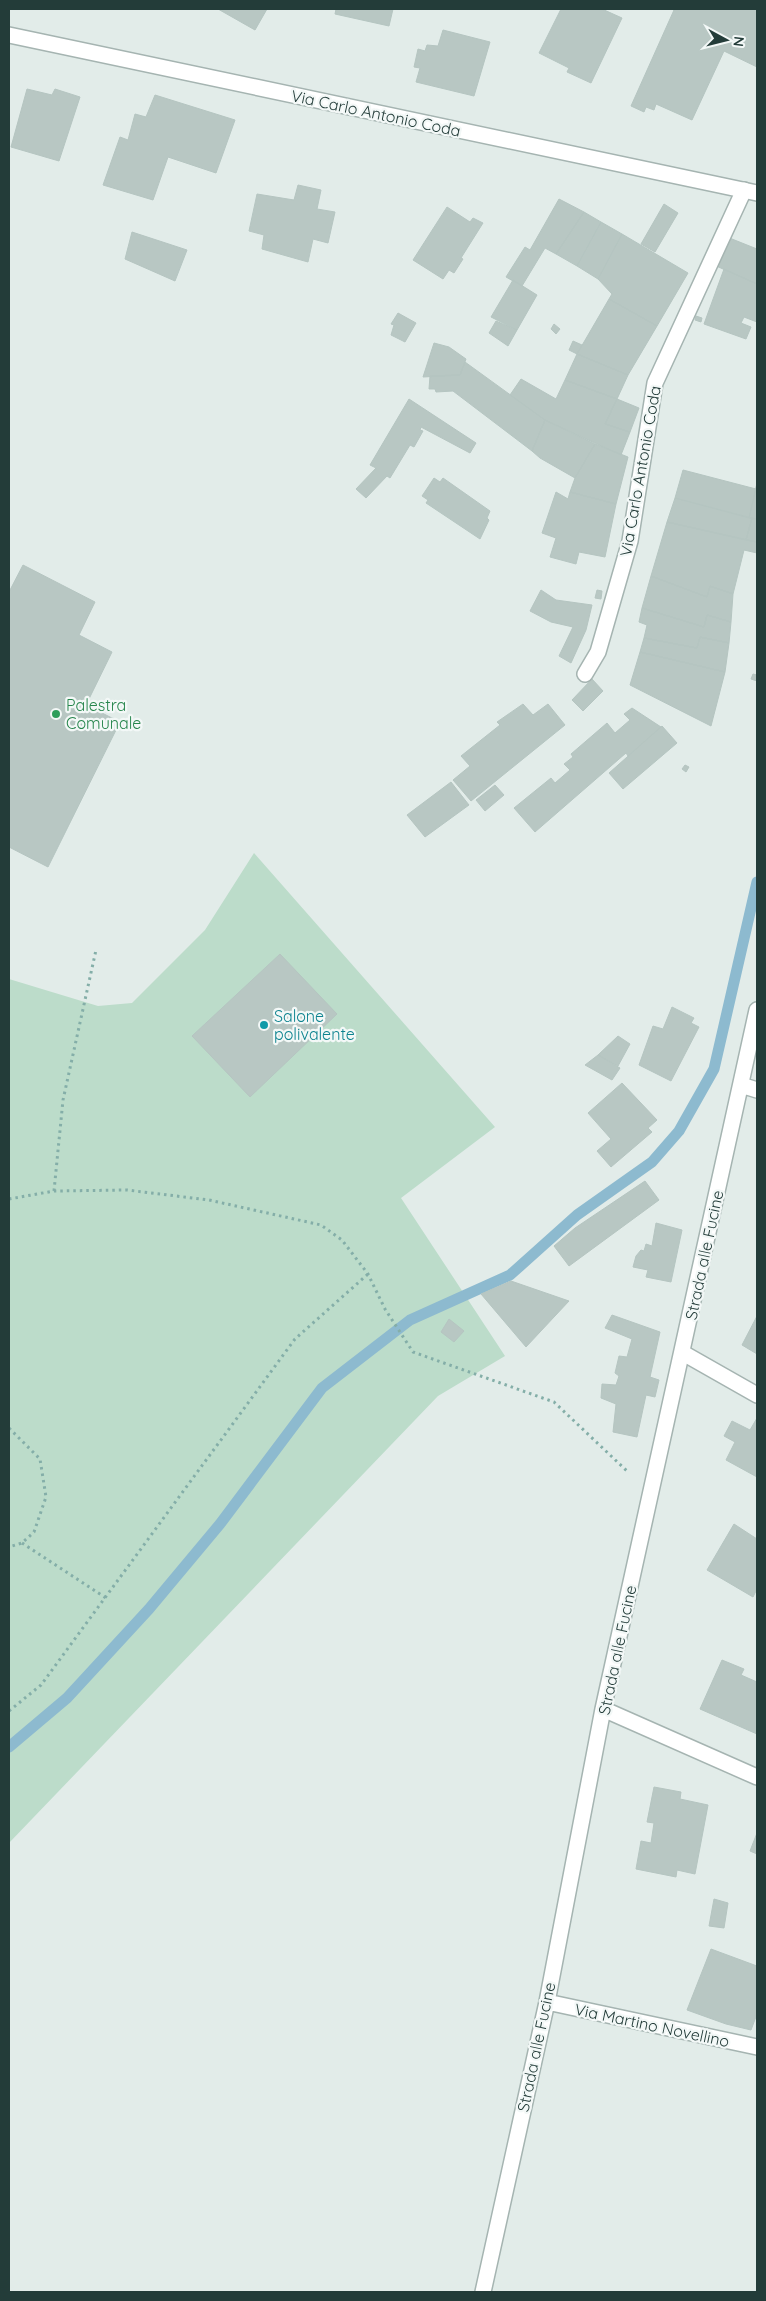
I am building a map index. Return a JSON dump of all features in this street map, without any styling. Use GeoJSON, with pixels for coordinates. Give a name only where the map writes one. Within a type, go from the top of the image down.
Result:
{"type":"FeatureCollection","features":[{"type":"Feature","properties":{"kind":"street","name":"Via Carlo Antonio Coda"},"geometry":{"type":"LineString","coordinates":[[9,35],[751,192],[655,383],[630,541],[598,652],[585,674]]}},
{"type":"Feature","properties":{"kind":"street","name":"Strada alle Fucine"},"geometry":{"type":"LineString","coordinates":[[483,2292],[547,2002],[603,1710],[757,1010]]}},
{"type":"Feature","properties":{"kind":"street"},"geometry":{"type":"LineString","coordinates":[[741,1084],[757,1090]]}},
{"type":"Feature","properties":{"kind":"street"},"geometry":{"type":"LineString","coordinates":[[683,1353],[757,1395]]}},
{"type":"Feature","properties":{"kind":"street"},"geometry":{"type":"LineString","coordinates":[[603,1710],[757,1777]]}},
{"type":"Feature","properties":{"kind":"street","name":"Via Martino Novellino"},"geometry":{"type":"LineString","coordinates":[[547,2002],[757,2047]]}},
{"type":"Feature","properties":{"kind":"path"},"geometry":{"type":"LineString","coordinates":[[54,1192],[63,1100],[96,950]]}},
{"type":"Feature","properties":{"kind":"path"},"geometry":{"type":"LineString","coordinates":[[9,1199],[54,1192],[127,1190],[209,1200],[320,1225],[342,1240],[368,1274],[385,1309],[413,1352],[554,1402],[651,1494]]}},
{"type":"Feature","properties":{"kind":"path"},"geometry":{"type":"LineString","coordinates":[[9,1711],[40,1685],[106,1598],[295,1339],[368,1274]]}},
{"type":"Feature","properties":{"kind":"path"},"geometry":{"type":"LineString","coordinates":[[9,1428],[40,1459],[46,1496],[34,1532],[22,1543],[9,1547]]}},
{"type":"Feature","properties":{"kind":"path"},"geometry":{"type":"LineString","coordinates":[[22,1543],[106,1598]]}},
{"type":"Feature","properties":{"kind":"green space"},"geometry":{"type":"Polygon","coordinates":[[[254,853],[495,1127],[401,1198],[505,1356],[438,1396],[9,1843],[9,979],[98,1006],[132,1003],[205,930],[254,853]]]}},
{"type":"Feature","properties":{"kind":"building"},"geometry":{"type":"Polygon","coordinates":[[[218,9],[267,9],[255,30],[218,9]]]}},
{"type":"Feature","properties":{"kind":"building"},"geometry":{"type":"Polygon","coordinates":[[[336,9],[393,9],[389,26],[335,14],[336,9]]]}},
{"type":"Feature","properties":{"kind":"building"},"geometry":{"type":"Polygon","coordinates":[[[561,9],[602,9],[622,18],[591,83],[567,72],[569,68],[539,53],[561,9]]]}},
{"type":"Feature","properties":{"kind":"building"},"geometry":{"type":"Polygon","coordinates":[[[671,9],[757,9],[757,67],[724,51],[692,120],[656,104],[654,110],[646,107],[644,112],[631,106],[674,10],[671,9]]]}},
{"type":"Feature","properties":{"kind":"building"},"geometry":{"type":"Polygon","coordinates":[[[443,30],[490,42],[474,96],[416,82],[420,68],[414,67],[418,49],[425,51],[427,45],[438,46],[443,30]]]}},
{"type":"Feature","properties":{"kind":"building"},"geometry":{"type":"Polygon","coordinates":[[[27,89],[52,95],[55,89],[80,97],[59,161],[11,147],[27,89]]]}},
{"type":"Feature","properties":{"kind":"building"},"geometry":{"type":"Polygon","coordinates":[[[155,95],[235,120],[216,173],[168,157],[153,200],[103,185],[120,137],[128,140],[135,114],[146,117],[155,95]]]}},
{"type":"Feature","properties":{"kind":"building"},"geometry":{"type":"Polygon","coordinates":[[[298,185],[321,190],[317,209],[335,212],[328,243],[313,239],[308,262],[262,249],[264,235],[249,231],[257,194],[294,200],[298,185]]]}},
{"type":"Feature","properties":{"kind":"building"},"geometry":{"type":"Polygon","coordinates":[[[559,199],[584,212],[556,254],[545,248],[522,286],[506,277],[525,247],[530,250],[559,199]]]}},
{"type":"Feature","properties":{"kind":"building"},"geometry":{"type":"Polygon","coordinates":[[[664,204],[678,213],[655,252],[641,244],[664,204]]]}},
{"type":"Feature","properties":{"kind":"building"},"geometry":{"type":"Polygon","coordinates":[[[447,207],[470,222],[473,218],[483,223],[454,273],[449,270],[443,279],[413,260],[447,207]]]}},
{"type":"Feature","properties":{"kind":"building"},"geometry":{"type":"Polygon","coordinates":[[[584,212],[601,222],[577,266],[556,254],[584,212]]]}},
{"type":"Feature","properties":{"kind":"building"},"geometry":{"type":"Polygon","coordinates":[[[601,222],[622,234],[598,279],[577,266],[601,222]]]}},
{"type":"Feature","properties":{"kind":"building"},"geometry":{"type":"Polygon","coordinates":[[[132,232],[187,250],[175,281],[125,259],[132,232]]]}},
{"type":"Feature","properties":{"kind":"building"},"geometry":{"type":"Polygon","coordinates":[[[622,234],[688,273],[657,326],[609,299],[612,294],[598,279],[622,234]]]}},
{"type":"Feature","properties":{"kind":"building"},"geometry":{"type":"Polygon","coordinates":[[[727,237],[757,249],[757,284],[714,265],[727,237]]]}},
{"type":"Feature","properties":{"kind":"building"},"geometry":{"type":"Polygon","coordinates":[[[724,269],[757,284],[757,322],[744,317],[741,323],[751,327],[746,339],[704,324],[724,269]]]}},
{"type":"Feature","properties":{"kind":"building"},"geometry":{"type":"Polygon","coordinates":[[[513,280],[537,295],[517,330],[491,317],[513,280]]]}},
{"type":"Feature","properties":{"kind":"building"},"geometry":{"type":"Polygon","coordinates":[[[609,299],[657,326],[628,375],[577,354],[609,299]]]}},
{"type":"Feature","properties":{"kind":"building"},"geometry":{"type":"Polygon","coordinates":[[[398,313],[416,323],[405,342],[391,335],[394,325],[391,324],[398,313]]]}},
{"type":"Feature","properties":{"kind":"building"},"geometry":{"type":"Polygon","coordinates":[[[696,316],[702,318],[701,322],[695,320],[696,316]]]}},
{"type":"Feature","properties":{"kind":"building"},"geometry":{"type":"Polygon","coordinates":[[[496,321],[517,330],[508,346],[489,333],[496,321]]]}},
{"type":"Feature","properties":{"kind":"building"},"geometry":{"type":"Polygon","coordinates":[[[554,324],[560,329],[556,334],[551,329],[554,324]]]}},
{"type":"Feature","properties":{"kind":"building"},"geometry":{"type":"Polygon","coordinates":[[[573,341],[582,345],[577,354],[569,350],[573,341]]]}},
{"type":"Feature","properties":{"kind":"building"},"geometry":{"type":"Polygon","coordinates":[[[434,343],[449,347],[466,359],[460,375],[423,377],[434,343]]]}},
{"type":"Feature","properties":{"kind":"building"},"geometry":{"type":"Polygon","coordinates":[[[577,354],[628,375],[617,399],[565,380],[577,354]]]}},
{"type":"Feature","properties":{"kind":"building"},"geometry":{"type":"Polygon","coordinates":[[[465,362],[545,420],[532,451],[453,391],[436,392],[435,389],[429,389],[430,376],[460,375],[465,362]]]}},
{"type":"Feature","properties":{"kind":"building"},"geometry":{"type":"Polygon","coordinates":[[[521,379],[556,399],[565,380],[617,399],[605,424],[630,432],[621,455],[545,420],[510,395],[521,379]]]}},
{"type":"Feature","properties":{"kind":"building"},"geometry":{"type":"Polygon","coordinates":[[[409,399],[476,443],[470,453],[421,427],[420,430],[423,431],[414,447],[410,445],[390,478],[387,476],[366,498],[356,489],[376,468],[370,465],[409,399]]]}},
{"type":"Feature","properties":{"kind":"building"},"geometry":{"type":"Polygon","coordinates":[[[617,399],[639,408],[630,432],[605,424],[617,399]]]}},
{"type":"Feature","properties":{"kind":"building"},"geometry":{"type":"Polygon","coordinates":[[[545,420],[595,444],[575,478],[540,458],[532,451],[545,420]]]}},
{"type":"Feature","properties":{"kind":"building"},"geometry":{"type":"Polygon","coordinates":[[[595,444],[628,457],[616,504],[570,492],[575,478],[595,444]]]}},
{"type":"Feature","properties":{"kind":"building"},"geometry":{"type":"Polygon","coordinates":[[[683,470],[756,489],[749,518],[675,498],[683,470]]]}},
{"type":"Feature","properties":{"kind":"building"},"geometry":{"type":"Polygon","coordinates":[[[434,478],[440,482],[443,478],[490,511],[487,518],[489,520],[480,539],[426,503],[428,500],[422,496],[434,478]]]}},
{"type":"Feature","properties":{"kind":"building"},"geometry":{"type":"Polygon","coordinates":[[[757,483],[757,519],[749,518],[757,483]]]}},
{"type":"Feature","properties":{"kind":"building"},"geometry":{"type":"Polygon","coordinates":[[[556,492],[568,499],[570,492],[616,504],[605,557],[579,552],[576,564],[550,557],[556,538],[542,533],[556,492]]]}},
{"type":"Feature","properties":{"kind":"building"},"geometry":{"type":"Polygon","coordinates":[[[675,498],[752,518],[746,540],[667,522],[675,498]]]}},
{"type":"Feature","properties":{"kind":"building"},"geometry":{"type":"Polygon","coordinates":[[[752,518],[757,519],[757,542],[746,540],[752,518]]]}},
{"type":"Feature","properties":{"kind":"building"},"geometry":{"type":"Polygon","coordinates":[[[667,522],[757,542],[757,553],[744,550],[733,594],[710,586],[707,597],[651,576],[667,522]]]}},
{"type":"Feature","properties":{"kind":"building","name":"Palestra Comunale"},"geometry":{"type":"Polygon","coordinates":[[[23,565],[95,602],[79,635],[112,652],[86,705],[120,722],[48,867],[9,847],[9,592],[23,565]]]}},
{"type":"Feature","properties":{"kind":"building"},"geometry":{"type":"Polygon","coordinates":[[[651,576],[707,597],[710,586],[733,594],[731,622],[707,615],[704,627],[642,608],[651,576]]]}},
{"type":"Feature","properties":{"kind":"building"},"geometry":{"type":"Polygon","coordinates":[[[541,590],[556,600],[592,605],[586,630],[571,663],[559,656],[573,627],[551,622],[530,611],[541,590]]]}},
{"type":"Feature","properties":{"kind":"building"},"geometry":{"type":"Polygon","coordinates":[[[597,590],[602,591],[601,599],[595,598],[597,590]]]}},
{"type":"Feature","properties":{"kind":"building"},"geometry":{"type":"Polygon","coordinates":[[[642,608],[704,627],[707,615],[731,622],[729,643],[700,637],[697,648],[644,638],[647,625],[639,622],[642,608]]]}},
{"type":"Feature","properties":{"kind":"building"},"geometry":{"type":"Polygon","coordinates":[[[700,637],[729,643],[725,672],[640,652],[644,638],[697,648],[700,637]]]}},
{"type":"Feature","properties":{"kind":"building"},"geometry":{"type":"Polygon","coordinates":[[[640,652],[725,672],[711,726],[630,685],[640,652]]]}},
{"type":"Feature","properties":{"kind":"building"},"geometry":{"type":"Polygon","coordinates":[[[753,674],[757,675],[757,681],[751,679],[753,674]]]}},
{"type":"Feature","properties":{"kind":"building"},"geometry":{"type":"Polygon","coordinates":[[[592,679],[603,691],[583,711],[572,700],[592,679]]]}},
{"type":"Feature","properties":{"kind":"building"},"geometry":{"type":"Polygon","coordinates":[[[523,704],[533,715],[548,704],[565,725],[471,801],[453,780],[470,766],[461,756],[500,725],[497,722],[523,704]]]}},
{"type":"Feature","properties":{"kind":"building"},"geometry":{"type":"Polygon","coordinates":[[[632,708],[661,727],[628,756],[626,753],[535,832],[514,808],[551,778],[555,783],[570,770],[564,764],[573,757],[571,754],[607,723],[615,733],[630,720],[624,714],[632,708]]]}},
{"type":"Feature","properties":{"kind":"building"},"geometry":{"type":"Polygon","coordinates":[[[662,726],[677,743],[623,789],[609,773],[662,726]]]}},
{"type":"Feature","properties":{"kind":"building"},"geometry":{"type":"Polygon","coordinates":[[[685,765],[689,767],[686,772],[682,769],[685,765]]]}},
{"type":"Feature","properties":{"kind":"building"},"geometry":{"type":"Polygon","coordinates":[[[451,782],[469,805],[425,837],[407,815],[451,782]]]}},
{"type":"Feature","properties":{"kind":"building"},"geometry":{"type":"Polygon","coordinates":[[[495,785],[504,795],[485,811],[476,800],[495,785]]]}},
{"type":"Feature","properties":{"kind":"building","name":"Salone polivalente"},"geometry":{"type":"Polygon","coordinates":[[[280,954],[337,1014],[250,1097],[192,1036],[280,954]]]}},
{"type":"Feature","properties":{"kind":"building"},"geometry":{"type":"Polygon","coordinates":[[[672,1007],[694,1018],[691,1023],[699,1027],[671,1081],[639,1065],[653,1026],[663,1029],[672,1007]]]}},
{"type":"Feature","properties":{"kind":"building"},"geometry":{"type":"Polygon","coordinates":[[[618,1036],[630,1044],[618,1066],[598,1055],[618,1036]]]}},
{"type":"Feature","properties":{"kind":"building"},"geometry":{"type":"Polygon","coordinates":[[[598,1055],[620,1068],[612,1080],[585,1065],[598,1055]]]}},
{"type":"Feature","properties":{"kind":"building"},"geometry":{"type":"Polygon","coordinates":[[[622,1083],[657,1120],[648,1128],[652,1132],[611,1167],[597,1151],[611,1139],[588,1113],[622,1083]]]}},
{"type":"Feature","properties":{"kind":"building"},"geometry":{"type":"Polygon","coordinates":[[[645,1181],[659,1200],[569,1266],[554,1246],[575,1228],[645,1181]]]}},
{"type":"Feature","properties":{"kind":"building"},"geometry":{"type":"Polygon","coordinates":[[[656,1223],[682,1230],[671,1282],[646,1277],[648,1270],[633,1267],[636,1256],[641,1250],[644,1251],[646,1244],[652,1246],[656,1223]]]}},
{"type":"Feature","properties":{"kind":"building"},"geometry":{"type":"Polygon","coordinates":[[[511,1281],[569,1301],[526,1347],[481,1294],[511,1281]]]}},
{"type":"Feature","properties":{"kind":"building"},"geometry":{"type":"Polygon","coordinates":[[[612,1315],[660,1332],[650,1377],[659,1380],[655,1397],[646,1395],[637,1437],[613,1432],[616,1404],[601,1398],[602,1384],[616,1385],[619,1376],[615,1373],[619,1356],[627,1357],[632,1339],[605,1328],[612,1315]]]}},
{"type":"Feature","properties":{"kind":"building"},"geometry":{"type":"Polygon","coordinates":[[[757,1316],[757,1354],[742,1345],[757,1316]]]}},
{"type":"Feature","properties":{"kind":"building"},"geometry":{"type":"Polygon","coordinates":[[[449,1319],[464,1331],[454,1342],[441,1332],[449,1319]]]}},
{"type":"Feature","properties":{"kind":"building"},"geometry":{"type":"Polygon","coordinates":[[[757,1418],[757,1477],[726,1460],[735,1442],[724,1436],[732,1421],[750,1430],[757,1418]]]}},
{"type":"Feature","properties":{"kind":"building"},"geometry":{"type":"Polygon","coordinates":[[[734,1524],[757,1539],[757,1589],[753,1597],[707,1570],[734,1524]]]}},
{"type":"Feature","properties":{"kind":"building"},"geometry":{"type":"Polygon","coordinates":[[[722,1660],[744,1669],[741,1675],[757,1682],[757,1734],[700,1709],[722,1660]]]}},
{"type":"Feature","properties":{"kind":"building"},"geometry":{"type":"Polygon","coordinates":[[[654,1787],[681,1792],[680,1799],[708,1805],[695,1874],[677,1870],[676,1877],[636,1869],[641,1841],[651,1843],[654,1823],[647,1822],[654,1787]]]}},
{"type":"Feature","properties":{"kind":"building"},"geometry":{"type":"Polygon","coordinates":[[[757,1833],[757,1854],[750,1851],[757,1833]]]}},
{"type":"Feature","properties":{"kind":"building"},"geometry":{"type":"Polygon","coordinates":[[[714,1899],[728,1903],[724,1928],[709,1926],[714,1899]]]}},
{"type":"Feature","properties":{"kind":"building"},"geometry":{"type":"Polygon","coordinates":[[[711,1949],[757,1966],[757,2014],[751,2030],[726,2024],[687,2010],[711,1949]]]}},
{"type":"Feature","properties":{"kind":"waterway"},"geometry":{"type":"LineString","coordinates":[[9,1747],[67,1698],[149,1609],[220,1524],[322,1388],[410,1320],[510,1275],[577,1215],[652,1162],[679,1131],[714,1069],[757,882]]}},
{"type":"Feature","properties":{"kind":"place","name":"Palestra Comunale"},"geometry":{"type":"Point","coordinates":[56,714]}},
{"type":"Feature","properties":{"kind":"place","name":"Salone polivalente"},"geometry":{"type":"Point","coordinates":[264,1025]}}]}
